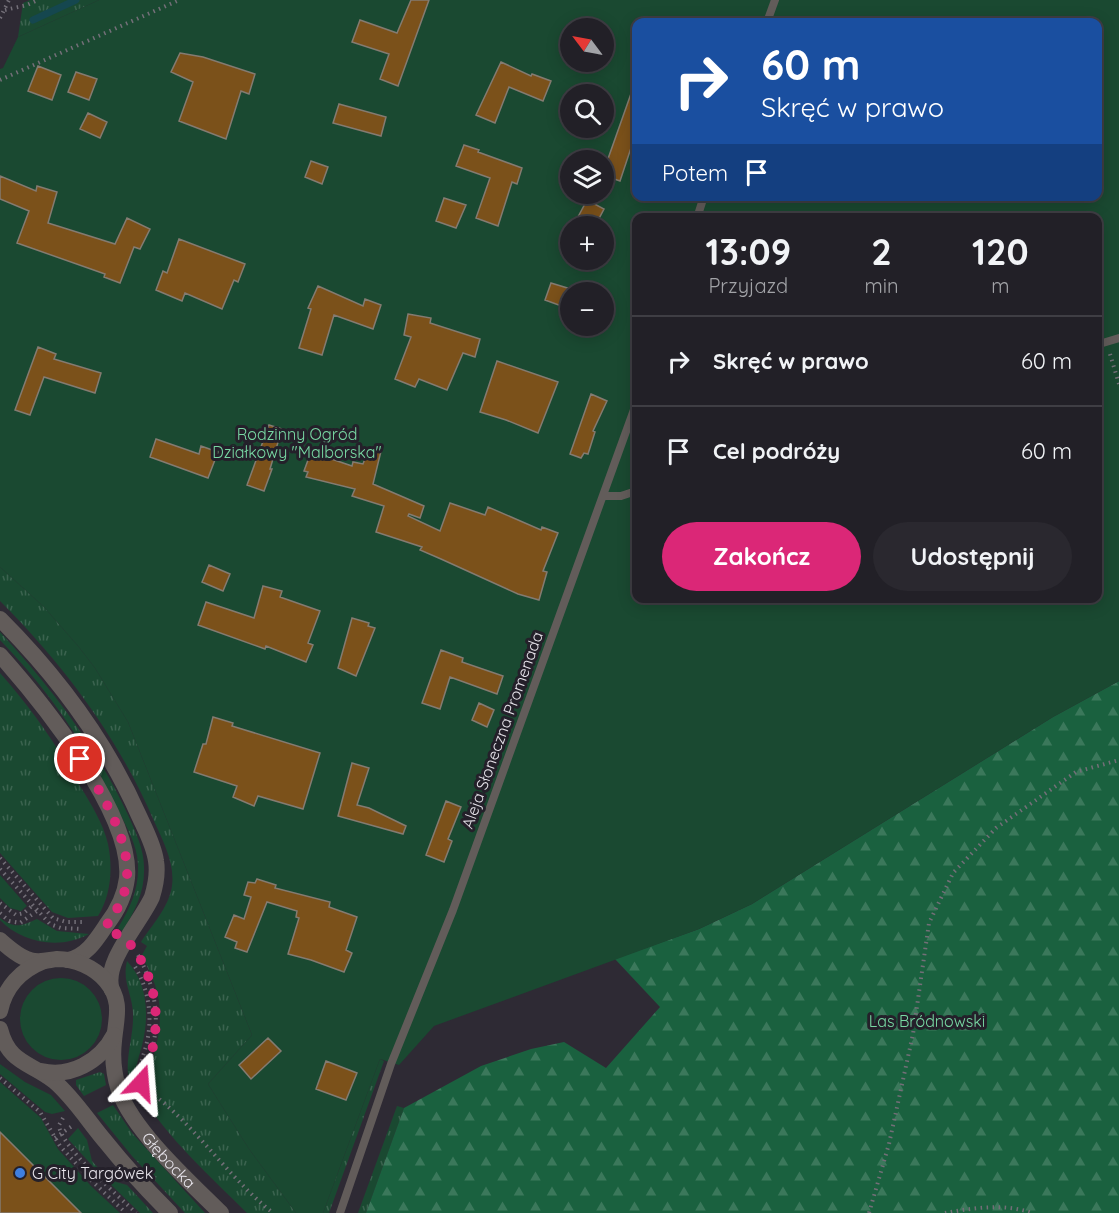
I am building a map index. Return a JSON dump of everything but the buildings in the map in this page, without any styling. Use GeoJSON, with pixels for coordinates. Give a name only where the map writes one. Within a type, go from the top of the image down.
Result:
{"type":"FeatureCollection","features":[{"type":"Feature","properties":{"kind":"street","name":"Głębocka"},"geometry":{"type":"LineString","coordinates":[[0,619],[69,697],[94,733],[131,799],[152,844],[156,858],[156,884],[147,909],[113,965],[110,981],[118,1008],[113,1052],[114,1069],[126,1107],[163,1152],[221,1213]]}},
{"type":"Feature","properties":{"kind":"street"},"geometry":{"type":"LineString","coordinates":[[0,655],[36,697],[73,747],[101,794],[119,833],[127,864],[127,878],[120,903],[86,952],[68,960],[32,961],[0,940]]}},
{"type":"Feature","properties":{"kind":"street"},"geometry":{"type":"LineString","coordinates":[[68,960],[94,970],[112,990]]}},
{"type":"Feature","properties":{"kind":"street"},"geometry":{"type":"LineString","coordinates":[[0,1011],[4,997],[15,981],[30,968],[44,961]]}},
{"type":"Feature","properties":{"kind":"street"},"geometry":{"type":"LineString","coordinates":[[0,1029],[6,1045],[18,1060],[47,1076],[63,1090],[122,1161],[170,1213]]}},
{"type":"Feature","properties":{"kind":"street"},"geometry":{"type":"LineString","coordinates":[[37,1070],[58,1073],[83,1066],[99,1055],[115,1031]]}},
{"type":"Feature","properties":{"kind":"lane"},"geometry":{"type":"LineString","coordinates":[[768,18],[775,0]]}},
{"type":"Feature","properties":{"kind":"lane"},"geometry":{"type":"LineString","coordinates":[[1102,343],[1119,338]]}},
{"type":"Feature","properties":{"kind":"lane","name":"Aleja Słoneczna Promenada"},"geometry":{"type":"LineString","coordinates":[[340,1213],[391,1064],[453,910],[632,415]]}},
{"type":"Feature","properties":{"kind":"lane"},"geometry":{"type":"LineString","coordinates":[[603,496],[621,496],[632,492]]}},
{"type":"Feature","properties":{"kind":"lane"},"geometry":{"type":"LineString","coordinates":[[0,1053],[18,1060]]}},
{"type":"Feature","properties":{"kind":"path"},"geometry":{"type":"LineString","coordinates":[[0,18],[9,0]]}},
{"type":"Feature","properties":{"kind":"path"},"geometry":{"type":"LineString","coordinates":[[5,10],[38,0]]}},
{"type":"Feature","properties":{"kind":"path"},"geometry":{"type":"LineString","coordinates":[[0,80],[177,1]]}},
{"type":"Feature","properties":{"kind":"path"},"geometry":{"type":"LineString","coordinates":[[1106,342],[1119,384]]}},
{"type":"Feature","properties":{"kind":"path"},"geometry":{"type":"LineString","coordinates":[[869,1213],[889,1144],[913,1034],[929,923],[953,873],[996,828],[1076,772],[1119,760]]}},
{"type":"Feature","properties":{"kind":"path"},"geometry":{"type":"LineString","coordinates":[[0,858],[57,920],[91,922],[105,927]]}},
{"type":"Feature","properties":{"kind":"path"},"geometry":{"type":"LineString","coordinates":[[0,903],[10,912],[19,915],[38,901]]}},
{"type":"Feature","properties":{"kind":"path"},"geometry":{"type":"LineString","coordinates":[[0,913],[9,921],[20,923],[37,912]]}},
{"type":"Feature","properties":{"kind":"path"},"geometry":{"type":"LineString","coordinates":[[127,941],[138,955],[156,1003],[156,1032],[152,1052],[140,1085],[132,1091]]}},
{"type":"Feature","properties":{"kind":"path"},"geometry":{"type":"LineString","coordinates":[[0,1078],[40,1112],[56,1138],[93,1182],[126,1213]]}},
{"type":"Feature","properties":{"kind":"path"},"geometry":{"type":"LineString","coordinates":[[140,1085],[164,1103],[240,1185],[273,1213]]}},
{"type":"Feature","properties":{"kind":"path"},"geometry":{"type":"LineString","coordinates":[[68,1115],[59,1125],[61,1134],[97,1176],[136,1213]]}},
{"type":"Feature","properties":{"kind":"path"},"geometry":{"type":"LineString","coordinates":[[56,1138],[75,1123]]}},
{"type":"Feature","properties":{"kind":"path"},"geometry":{"type":"LineString","coordinates":[[945,1213],[970,1209],[1020,1209],[1032,1213]]}},
{"type":"Feature","properties":{"kind":"green space"},"geometry":{"type":"Polygon","coordinates":[[[30,0],[99,0],[18,37],[23,3],[30,0]]]}},
{"type":"Feature","properties":{"kind":"green space","name":"Rodzinny Ogród Działkowy \"Malborska\""},"geometry":{"type":"Polygon","coordinates":[[[99,0],[1119,0],[1119,681],[1053,717],[752,904],[699,929],[434,1026],[399,1065],[380,1059],[323,1213],[296,1213],[249,1149],[208,1084],[252,1035],[128,722],[95,668],[78,646],[44,607],[0,567],[0,69],[3,68],[18,37],[99,0]]]}},
{"type":"Feature","properties":{"kind":"green space"},"geometry":{"type":"Polygon","coordinates":[[[0,567],[44,607],[78,646],[95,668],[128,722],[252,1035],[208,1084],[249,1149],[296,1213],[247,1213],[176,1141],[141,1094],[157,1041],[160,1013],[155,985],[142,955],[147,946],[141,942],[164,908],[170,894],[172,869],[170,861],[140,790],[106,731],[46,651],[0,601],[0,567]]]}},
{"type":"Feature","properties":{"kind":"green space"},"geometry":{"type":"Polygon","coordinates":[[[0,632],[37,674],[87,741],[102,765],[136,834],[144,860],[143,885],[135,908],[123,931],[118,928],[127,912],[137,881],[136,849],[93,763],[50,699],[0,640],[0,632]]]}},
{"type":"Feature","properties":{"kind":"green space"},"geometry":{"type":"Polygon","coordinates":[[[0,673],[53,741],[103,829],[108,844],[110,872],[106,899],[98,916],[68,918],[52,912],[0,853],[0,673]]]}},
{"type":"Feature","properties":{"kind":"green space","name":"Las Bródnowski"},"geometry":{"type":"Polygon","coordinates":[[[1119,681],[1119,1213],[366,1213],[404,1108],[481,1066],[531,1049],[564,1042],[606,1068],[660,1007],[615,959],[699,929],[752,904],[1053,717],[1119,681]]]}},
{"type":"Feature","properties":{"kind":"green space"},"geometry":{"type":"Polygon","coordinates":[[[0,875],[27,906],[21,911],[10,908],[0,898],[0,875]]]}},
{"type":"Feature","properties":{"kind":"green space"},"geometry":{"type":"Polygon","coordinates":[[[0,918],[14,925],[37,919],[57,931],[89,934],[66,942],[42,942],[19,934],[9,928],[0,918]]]}},
{"type":"Feature","properties":{"kind":"green space"},"geometry":{"type":"Polygon","coordinates":[[[127,961],[140,982],[146,1007],[145,1032],[137,1064],[128,1075],[133,1013],[126,981],[127,961]]]}},
{"type":"Feature","properties":{"kind":"green space"},"geometry":{"type":"Polygon","coordinates":[[[61,978],[77,981],[90,990],[99,1003],[102,1019],[99,1035],[90,1048],[77,1057],[61,1060],[45,1057],[32,1048],[23,1035],[20,1019],[23,1003],[32,990],[45,981],[61,978]]]}},
{"type":"Feature","properties":{"kind":"green space"},"geometry":{"type":"Polygon","coordinates":[[[380,1059],[384,1061],[329,1213],[323,1213],[380,1059]]]}},
{"type":"Feature","properties":{"kind":"green space"},"geometry":{"type":"Polygon","coordinates":[[[0,1064],[25,1082],[51,1095],[65,1111],[52,1114],[45,1112],[0,1074],[0,1064]]]}},
{"type":"Feature","properties":{"kind":"green space"},"geometry":{"type":"Polygon","coordinates":[[[100,1072],[104,1074],[106,1085],[84,1096],[76,1085],[76,1080],[100,1072]]]}},
{"type":"Feature","properties":{"kind":"green space"},"geometry":{"type":"Polygon","coordinates":[[[0,1082],[41,1118],[58,1149],[91,1186],[120,1213],[81,1213],[0,1132],[0,1082]]]}},
{"type":"Feature","properties":{"kind":"green space"},"geometry":{"type":"Polygon","coordinates":[[[113,1105],[132,1133],[205,1213],[185,1213],[132,1156],[97,1113],[113,1105]]]}},
{"type":"Feature","properties":{"kind":"green space"},"geometry":{"type":"Polygon","coordinates":[[[397,1106],[404,1108],[366,1213],[358,1213],[397,1106]]]}},
{"type":"Feature","properties":{"kind":"green space"},"geometry":{"type":"Polygon","coordinates":[[[78,1128],[87,1140],[92,1161],[109,1180],[127,1185],[153,1213],[140,1213],[68,1139],[78,1128]]]}},
{"type":"Feature","properties":{"kind":"waterway"},"geometry":{"type":"LineString","coordinates":[[33,20],[76,0]]}},
{"type":"Feature","properties":{"kind":"place","name":"G City Targówek"},"geometry":{"type":"Point","coordinates":[20,1173]}},
{"type":"Feature","properties":{"kind":"route"},"geometry":{"type":"LineString","coordinates":[[80,759],[101,794],[119,833],[127,864],[125,890],[113,917],[105,927],[127,941],[135,951],[148,977],[156,1003],[156,1032],[152,1052],[141,1083]]}}]}
